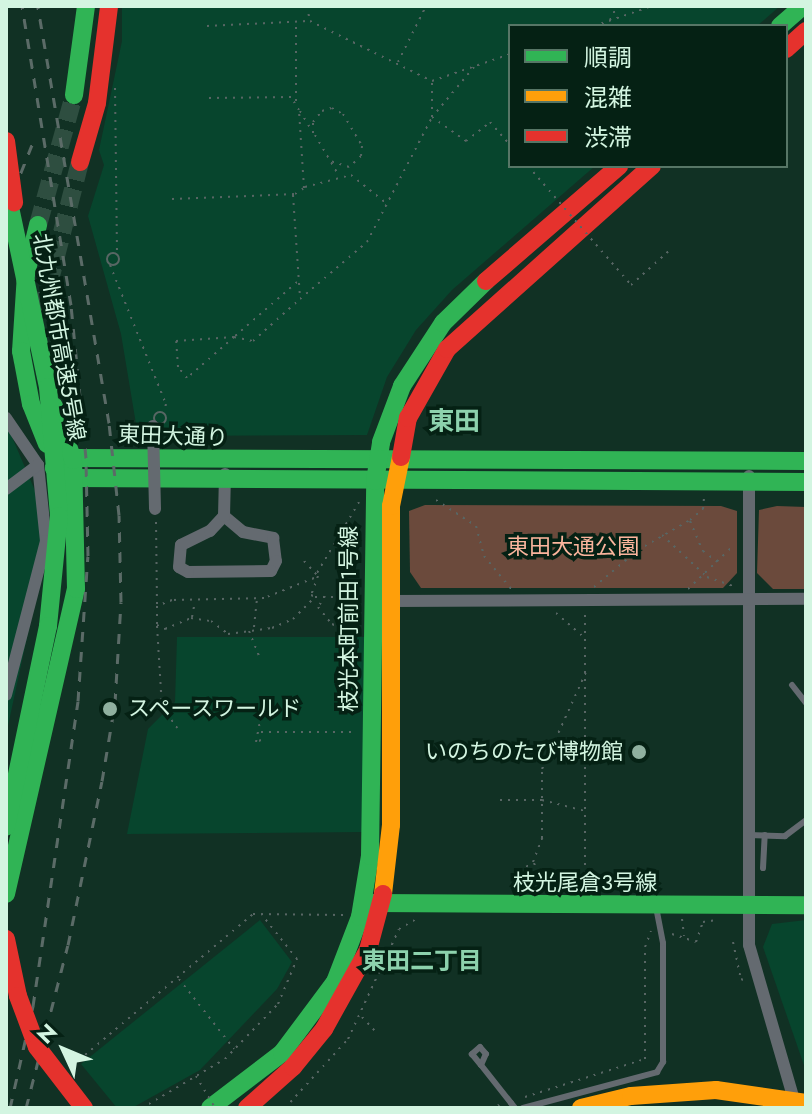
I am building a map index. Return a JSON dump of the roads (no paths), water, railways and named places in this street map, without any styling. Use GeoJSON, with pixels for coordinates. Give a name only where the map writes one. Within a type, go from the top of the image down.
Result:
{"type":"FeatureCollection","features":[{"type":"Feature","properties":{"kind":"main road"},"geometry":{"type":"LineString","coordinates":[[74,95],[86,6]]}},
{"type":"Feature","properties":{"kind":"main road"},"geometry":{"type":"LineString","coordinates":[[80,162],[97,103],[109,6]]}},
{"type":"Feature","properties":{"kind":"main road"},"geometry":{"type":"LineString","coordinates":[[782,24],[803,6]]}},
{"type":"Feature","properties":{"kind":"main road"},"geometry":{"type":"LineString","coordinates":[[788,47],[806,31]]}},
{"type":"Feature","properties":{"kind":"main road"},"geometry":{"type":"LineString","coordinates":[[6,141],[24,272]]}},
{"type":"Feature","properties":{"kind":"main road","name":"枝光本町前田1号線"},"geometry":{"type":"LineString","coordinates":[[213,1108],[282,1053],[312,1014],[373,903],[370,856],[375,481],[377,462],[402,386],[443,323],[617,168]]}},
{"type":"Feature","properties":{"kind":"main road","name":"枝光本町前田1号線"},"geometry":{"type":"LineString","coordinates":[[247,1108],[293,1067],[324,1029],[368,950],[373,903],[391,825],[391,601],[396,471],[413,407],[447,349],[650,168]]}},
{"type":"Feature","properties":{"kind":"main road","name":"北九州都市高速5号線"},"geometry":{"type":"LineString","coordinates":[[6,827],[46,638],[59,516],[48,387],[8,195]]}},
{"type":"Feature","properties":{"kind":"main road"},"geometry":{"type":"LineString","coordinates":[[6,800],[36,684],[52,594],[58,523],[21,351],[21,311],[38,225]]}},
{"type":"Feature","properties":{"kind":"main road"},"geometry":{"type":"LineString","coordinates":[[6,894],[73,603],[73,458],[38,367],[42,311]]}},
{"type":"Feature","properties":{"kind":"main road","name":"東田大通り"},"geometry":{"type":"LineString","coordinates":[[46,466],[73,458],[375,481],[396,471],[519,456],[806,461]]}},
{"type":"Feature","properties":{"kind":"main road","name":"東田大通り"},"geometry":{"type":"LineString","coordinates":[[46,466],[75,478],[377,462],[396,471],[806,482]]}},
{"type":"Feature","properties":{"kind":"main road"},"geometry":{"type":"LineString","coordinates":[[6,813],[14,778]]}},
{"type":"Feature","properties":{"kind":"main road","name":"枝光尾倉3号線"},"geometry":{"type":"LineString","coordinates":[[373,903],[747,908],[806,905]]}},
{"type":"Feature","properties":{"kind":"main road"},"geometry":{"type":"LineString","coordinates":[[6,939],[18,996],[37,1047],[84,1108]]}},
{"type":"Feature","properties":{"kind":"main road"},"geometry":{"type":"LineString","coordinates":[[6,993],[29,1050],[72,1108]]}},
{"type":"Feature","properties":{"kind":"main road"},"geometry":{"type":"LineString","coordinates":[[581,1108],[631,1096],[716,1090],[806,1103]]}},
{"type":"Feature","properties":{"kind":"street"},"geometry":{"type":"LineString","coordinates":[[6,418],[46,466],[46,541],[6,693]]}},
{"type":"Feature","properties":{"kind":"street"},"geometry":{"type":"LineString","coordinates":[[153,426],[155,509]]}},
{"type":"Feature","properties":{"kind":"street"},"geometry":{"type":"LineString","coordinates":[[750,461],[747,908],[756,980],[796,1108]]}},
{"type":"Feature","properties":{"kind":"street"},"geometry":{"type":"LineString","coordinates":[[6,489],[46,466]]}},
{"type":"Feature","properties":{"kind":"street"},"geometry":{"type":"LineString","coordinates":[[224,516],[243,532],[273,538],[276,561],[271,571],[181,570],[181,545],[210,531],[224,516],[225,471]]}},
{"type":"Feature","properties":{"kind":"street"},"geometry":{"type":"LineString","coordinates":[[391,601],[806,599]]}},
{"type":"Feature","properties":{"kind":"lane"},"geometry":{"type":"LineString","coordinates":[[792,685],[806,703]]}},
{"type":"Feature","properties":{"kind":"lane"},"geometry":{"type":"LineString","coordinates":[[749,835],[785,836],[806,820]]}},
{"type":"Feature","properties":{"kind":"lane"},"geometry":{"type":"LineString","coordinates":[[763,868],[765,835]]}},
{"type":"Feature","properties":{"kind":"lane"},"geometry":{"type":"LineString","coordinates":[[523,1108],[657,1072],[663,1062],[663,943],[657,929],[656,907]]}},
{"type":"Feature","properties":{"kind":"lane"},"geometry":{"type":"LineString","coordinates":[[481,1065],[513,1105]]}},
{"type":"Feature","properties":{"kind":"tunnel"},"geometry":{"type":"LineString","coordinates":[[38,225],[74,95]]}},
{"type":"Feature","properties":{"kind":"tunnel"},"geometry":{"type":"LineString","coordinates":[[42,311],[80,162]]}},
{"type":"Feature","properties":{"kind":"railway"},"geometry":{"type":"LineString","coordinates":[[10,1108],[33,1006],[78,701],[88,556],[86,458],[71,305],[22,6]]}},
{"type":"Feature","properties":{"kind":"railway"},"geometry":{"type":"LineString","coordinates":[[26,1108],[68,945],[102,781],[115,703],[121,602],[119,515],[109,423],[38,6]]}},
{"type":"Feature","properties":{"kind":"railway"},"geometry":{"type":"LineString","coordinates":[[6,210],[35,137]]}},
{"type":"Feature","properties":{"kind":"place","name":"スペースワールド"},"geometry":{"type":"Point","coordinates":[110,709]}},
{"type":"Feature","properties":{"kind":"place","name":"いのちのたび博物館"},"geometry":{"type":"Point","coordinates":[639,752]}},
{"type":"Feature","properties":{"kind":"district","name":"東田"},"geometry":{"type":"Point","coordinates":[454,422]}},
{"type":"Feature","properties":{"kind":"district","name":"東田二丁目"},"geometry":{"type":"Point","coordinates":[422,961]}},
{"type":"Feature","properties":{"kind":"park label","name":"東田大通公園"},"geometry":{"type":"Point","coordinates":[573,547]}}]}
